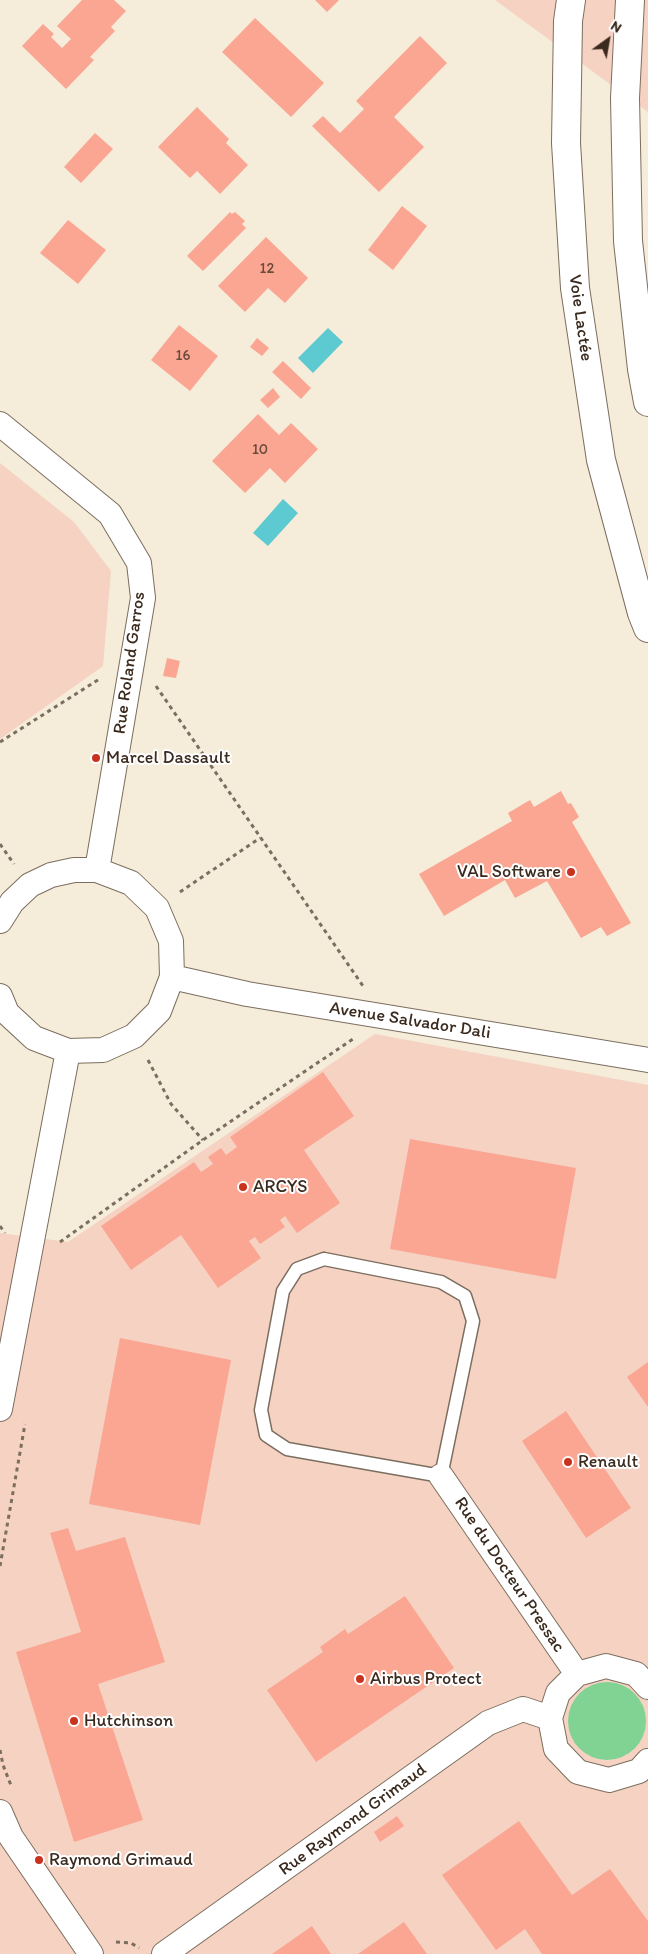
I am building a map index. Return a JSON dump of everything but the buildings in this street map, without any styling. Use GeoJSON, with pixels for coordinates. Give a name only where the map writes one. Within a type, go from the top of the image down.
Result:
{"type":"FeatureCollection","features":[{"type":"Feature","properties":{"kind":"highway","name":"Voie Lactée"},"geometry":{"type":"LineString","coordinates":[[570,0],[566,143],[575,288],[601,460],[642,613],[648,628]]}},
{"type":"Feature","properties":{"kind":"highway"},"geometry":{"type":"LineString","coordinates":[[630,0],[625,98],[628,241],[642,369],[648,402]]}},
{"type":"Feature","properties":{"kind":"street","name":"Rue Roland Garros"},"geometry":{"type":"LineString","coordinates":[[0,424],[110,514],[139,563],[143,598],[97,870]]}},
{"type":"Feature","properties":{"kind":"street"},"geometry":{"type":"LineString","coordinates":[[0,921],[12,902],[30,885],[51,874],[74,870],[97,870],[131,883],[157,908],[171,941],[172,977],[159,1011],[134,1036],[102,1050],[68,1051],[34,1038],[7,1013],[0,996]]}},
{"type":"Feature","properties":{"kind":"street","name":"Avenue Salvador Dali"},"geometry":{"type":"LineString","coordinates":[[172,977],[247,994],[648,1060]]}},
{"type":"Feature","properties":{"kind":"street"},"geometry":{"type":"LineString","coordinates":[[0,1409],[68,1051]]}},
{"type":"Feature","properties":{"kind":"street","name":"Rue du Docteur Pressac"},"geometry":{"type":"LineString","coordinates":[[441,1476],[577,1674]]}},
{"type":"Feature","properties":{"kind":"street"},"geometry":{"type":"LineString","coordinates":[[645,1771],[608,1780],[578,1772],[556,1749],[550,1718],[558,1693],[577,1674],[606,1666],[636,1674],[648,1687]]}},
{"type":"Feature","properties":{"kind":"street","name":"Rue Raymond Grimaud"},"geometry":{"type":"LineString","coordinates":[[164,1954],[488,1723],[523,1709],[550,1718]]}},
{"type":"Feature","properties":{"kind":"street"},"geometry":{"type":"LineString","coordinates":[[0,1812],[11,1837],[91,1954]]}},
{"type":"Feature","properties":{"kind":"lane"},"geometry":{"type":"LineString","coordinates":[[324,1259],[441,1282],[465,1296],[473,1321],[441,1476],[287,1449],[266,1436],[261,1410],[283,1291],[297,1269],[324,1259]]}},
{"type":"Feature","properties":{"kind":"path"},"geometry":{"type":"LineString","coordinates":[[0,742],[104,676]]}},
{"type":"Feature","properties":{"kind":"path"},"geometry":{"type":"LineString","coordinates":[[157,908],[260,838]]}},
{"type":"Feature","properties":{"kind":"path"},"geometry":{"type":"LineString","coordinates":[[134,1036],[171,1104],[203,1140]]}},
{"type":"Feature","properties":{"kind":"shaded area"},"geometry":{"type":"Polygon","coordinates":[[[495,0],[648,0],[648,112],[495,0]]]}},
{"type":"Feature","properties":{"kind":"shaded area"},"geometry":{"type":"Polygon","coordinates":[[[0,463],[74,522],[111,571],[103,666],[0,739],[0,463]]]}},
{"type":"Feature","properties":{"kind":"shaded area"},"geometry":{"type":"Polygon","coordinates":[[[375,1034],[648,1085],[648,1954],[0,1954],[0,1233],[68,1242],[375,1034]]]}},
{"type":"Feature","properties":{"kind":"green space"},"geometry":{"type":"Polygon","coordinates":[[[599,1682],[615,1682],[629,1688],[640,1699],[646,1713],[646,1729],[640,1743],[629,1754],[615,1760],[599,1760],[585,1754],[574,1743],[568,1729],[568,1713],[574,1699],[585,1688],[599,1682]]]}},
{"type":"Feature","properties":{"kind":"water"},"geometry":{"type":"Polygon","coordinates":[[[328,328],[343,342],[313,373],[298,358],[328,328]]]}},
{"type":"Feature","properties":{"kind":"water"},"geometry":{"type":"Polygon","coordinates":[[[283,499],[298,513],[268,546],[253,533],[283,499]]]}},
{"type":"Feature","properties":{"kind":"place","name":"Marcel Dassault"},"geometry":{"type":"Point","coordinates":[96,758]}},
{"type":"Feature","properties":{"kind":"place","name":"VAL Software"},"geometry":{"type":"Point","coordinates":[571,872]}},
{"type":"Feature","properties":{"kind":"place","name":"ARCYS"},"geometry":{"type":"Point","coordinates":[243,1187]}},
{"type":"Feature","properties":{"kind":"place","name":"Renault"},"geometry":{"type":"Point","coordinates":[568,1462]}},
{"type":"Feature","properties":{"kind":"place","name":"Airbus Protect"},"geometry":{"type":"Point","coordinates":[360,1679]}},
{"type":"Feature","properties":{"kind":"place","name":"Hutchinson"},"geometry":{"type":"Point","coordinates":[74,1721]}},
{"type":"Feature","properties":{"kind":"place","name":"Raymond Grimaud"},"geometry":{"type":"Point","coordinates":[39,1860]}}]}
